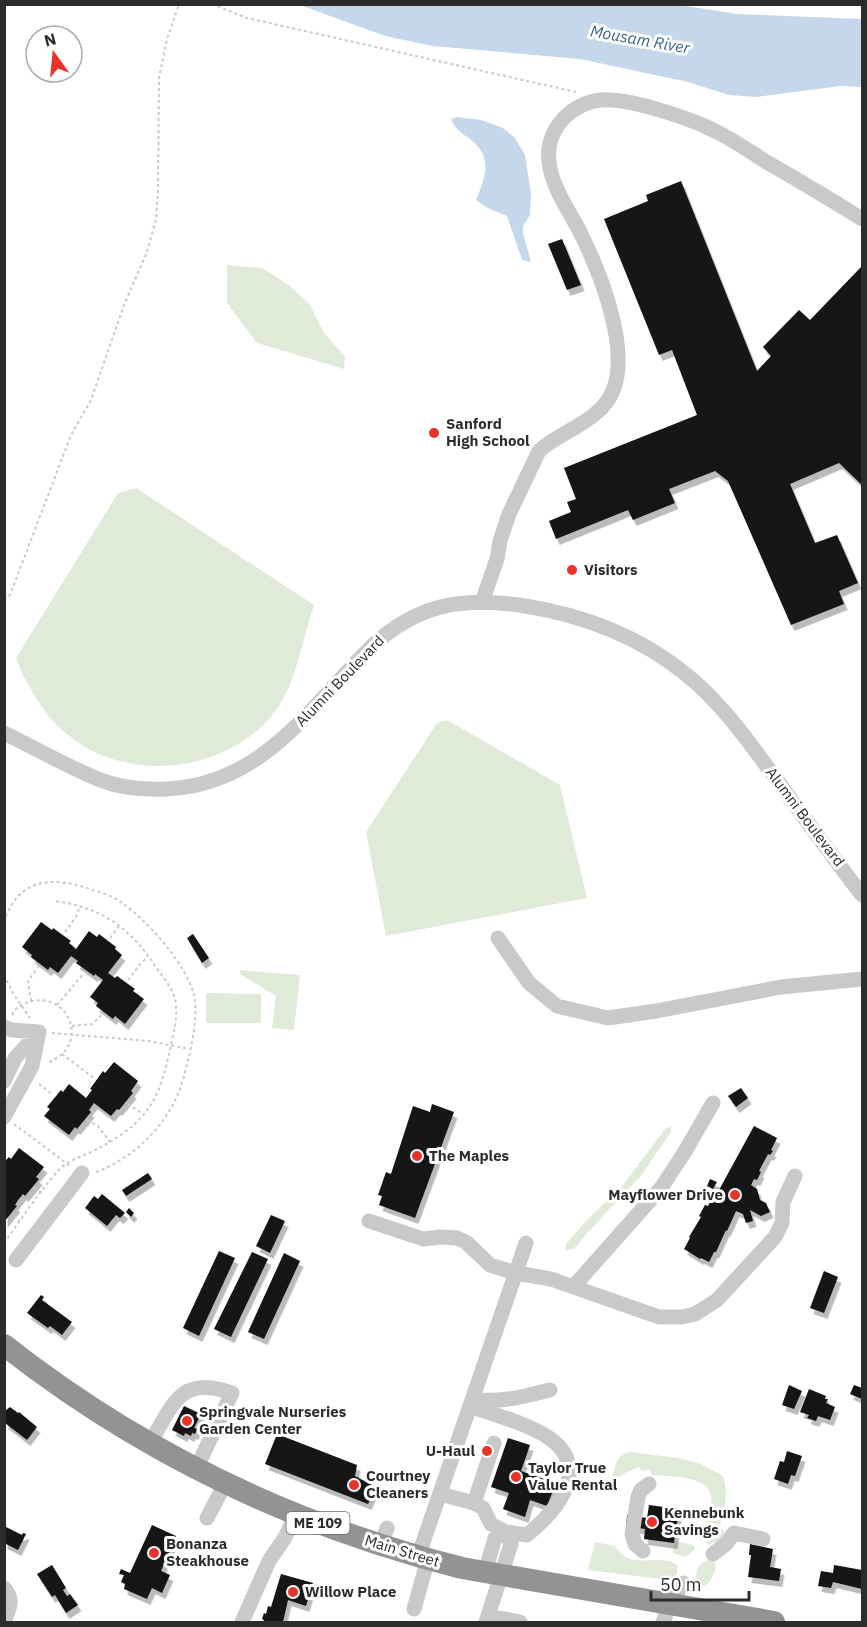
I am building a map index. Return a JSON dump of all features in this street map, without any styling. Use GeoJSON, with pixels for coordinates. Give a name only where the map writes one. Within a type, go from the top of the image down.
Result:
{"type":"FeatureCollection","features":[{"type":"Feature","properties":{"kind":"highway","name":"Main Street"},"geometry":{"type":"LineString","coordinates":[[4,1345],[87,1406],[150,1443],[225,1484],[296,1515],[384,1537],[423,1558],[494,1574],[565,1585],[666,1613],[774,1623]]}},
{"type":"Feature","properties":{"kind":"street"},"geometry":{"type":"LineString","coordinates":[[482,602],[497,560],[500,541],[509,514],[539,451],[546,444],[589,420],[613,390],[617,374],[619,346],[602,284],[580,233],[560,196],[549,163],[552,137],[562,120],[580,106],[602,100],[672,114],[716,131],[862,219]]}},
{"type":"Feature","properties":{"kind":"street","name":"Alumni Boulevard"},"geometry":{"type":"LineString","coordinates":[[4,733],[115,785],[156,789],[199,785],[238,771],[272,748],[290,733],[372,646],[399,624],[447,604],[482,602],[534,607],[603,626],[633,640],[700,686],[741,732],[862,894]]}},
{"type":"Feature","properties":{"kind":"street"},"geometry":{"type":"LineString","coordinates":[[498,938],[529,983],[557,1006],[608,1018],[781,987],[862,979]]}},
{"type":"Feature","properties":{"kind":"street"},"geometry":{"type":"LineString","coordinates":[[4,1027],[12,1030],[39,1032]]}},
{"type":"Feature","properties":{"kind":"street"},"geometry":{"type":"LineString","coordinates":[[4,1081],[15,1058],[39,1032]]}},
{"type":"Feature","properties":{"kind":"street"},"geometry":{"type":"LineString","coordinates":[[8,1119],[11,1091],[32,1066],[39,1032]]}},
{"type":"Feature","properties":{"kind":"street"},"geometry":{"type":"LineString","coordinates":[[574,1286],[661,1188],[713,1103]]}},
{"type":"Feature","properties":{"kind":"street"},"geometry":{"type":"LineString","coordinates":[[16,1260],[82,1173]]}},
{"type":"Feature","properties":{"kind":"street"},"geometry":{"type":"LineString","coordinates":[[369,1221],[423,1239],[457,1238],[466,1242],[490,1265],[574,1286],[640,1312],[659,1317],[682,1317],[695,1314],[717,1300],[775,1237],[782,1223],[783,1202],[795,1176]]}},
{"type":"Feature","properties":{"kind":"street"},"geometry":{"type":"LineString","coordinates":[[411,1250],[423,1239]]}},
{"type":"Feature","properties":{"kind":"street"},"geometry":{"type":"LineString","coordinates":[[414,1609],[423,1558],[440,1494],[526,1243]]}},
{"type":"Feature","properties":{"kind":"street"},"geometry":{"type":"LineString","coordinates":[[150,1443],[177,1399],[187,1391],[195,1387],[208,1387],[232,1393],[196,1469]]}},
{"type":"Feature","properties":{"kind":"street"},"geometry":{"type":"LineString","coordinates":[[472,1402],[508,1400],[550,1390]]}},
{"type":"Feature","properties":{"kind":"street"},"geometry":{"type":"LineString","coordinates":[[440,1494],[474,1503],[483,1508],[491,1524],[506,1532],[527,1536],[555,1510],[566,1490],[569,1469],[561,1448],[546,1436],[472,1402]]}},
{"type":"Feature","properties":{"kind":"street"},"geometry":{"type":"LineString","coordinates":[[474,1503],[494,1443]]}},
{"type":"Feature","properties":{"kind":"street"},"geometry":{"type":"LineString","coordinates":[[207,1518],[225,1484]]}},
{"type":"Feature","properties":{"kind":"street"},"geometry":{"type":"LineString","coordinates":[[643,1551],[635,1544],[633,1534],[638,1497],[641,1490],[649,1484]]}},
{"type":"Feature","properties":{"kind":"street"},"geometry":{"type":"LineString","coordinates":[[242,1623],[269,1561],[296,1515]]}},
{"type":"Feature","properties":{"kind":"street"},"geometry":{"type":"LineString","coordinates":[[506,1532],[512,1544],[494,1574],[487,1619],[520,1623]]}},
{"type":"Feature","properties":{"kind":"street"},"geometry":{"type":"LineString","coordinates":[[713,1554],[726,1544],[734,1533],[763,1539]]}},
{"type":"Feature","properties":{"kind":"street"},"geometry":{"type":"LineString","coordinates":[[666,1613],[683,1582]]}},
{"type":"Feature","properties":{"kind":"street"},"geometry":{"type":"LineString","coordinates":[[4,1588],[9,1593],[11,1601],[4,1622]]}},
{"type":"Feature","properties":{"kind":"path"},"geometry":{"type":"LineString","coordinates":[[4,600],[10,595],[71,435],[91,400],[106,353],[147,252],[156,219],[158,191],[159,78],[167,39],[179,4]]}},
{"type":"Feature","properties":{"kind":"path"},"geometry":{"type":"LineString","coordinates":[[212,4],[247,18],[585,94]]}},
{"type":"Feature","properties":{"kind":"path"},"geometry":{"type":"LineString","coordinates":[[4,922],[16,898],[31,886],[51,881],[83,886],[120,901],[150,926],[178,964],[193,992],[196,1010],[182,1085],[176,1101],[158,1129],[142,1144],[108,1167],[96,1172],[82,1173],[8,1119]]}},
{"type":"Feature","properties":{"kind":"path"},"geometry":{"type":"LineString","coordinates":[[4,1243],[60,1168],[110,1142],[127,1130],[143,1114],[161,1088],[177,1019],[174,996],[149,957],[120,925],[102,914],[80,906],[54,901]]}},
{"type":"Feature","properties":{"kind":"path"},"geometry":{"type":"LineString","coordinates":[[65,932],[76,917],[80,906]]}},
{"type":"Feature","properties":{"kind":"path"},"geometry":{"type":"LineString","coordinates":[[110,938],[120,925]]}},
{"type":"Feature","properties":{"kind":"path"},"geometry":{"type":"LineString","coordinates":[[128,980],[141,963],[149,957]]}},
{"type":"Feature","properties":{"kind":"path"},"geometry":{"type":"LineString","coordinates":[[31,1001],[28,981],[39,966]]}},
{"type":"Feature","properties":{"kind":"path"},"geometry":{"type":"LineString","coordinates":[[57,1006],[84,973]]}},
{"type":"Feature","properties":{"kind":"path"},"geometry":{"type":"LineString","coordinates":[[4,975],[39,1032],[149,1041],[189,1049]]}},
{"type":"Feature","properties":{"kind":"path"},"geometry":{"type":"LineString","coordinates":[[72,1026],[92,1024],[103,1014]]}},
{"type":"Feature","properties":{"kind":"path"},"geometry":{"type":"LineString","coordinates":[[62,1054],[95,1079]]}},
{"type":"Feature","properties":{"kind":"path"},"geometry":{"type":"LineString","coordinates":[[33,1080],[53,1095]]}},
{"type":"Feature","properties":{"kind":"path"},"geometry":{"type":"LineString","coordinates":[[128,1104],[143,1114]]}},
{"type":"Feature","properties":{"kind":"path"},"geometry":{"type":"LineString","coordinates":[[87,1120],[98,1126],[110,1142]]}},
{"type":"Feature","properties":{"kind":"path"},"geometry":{"type":"LineString","coordinates":[[34,1188],[42,1193]]}},
{"type":"Feature","properties":{"kind":"path"},"geometry":{"type":"LineString","coordinates":[[14,1216],[20,1221]]}},
{"type":"Feature","properties":{"kind":"green space"},"geometry":{"type":"Polygon","coordinates":[[[227,265],[262,268],[290,286],[310,305],[324,333],[345,357],[344,369],[257,343],[227,303],[227,265]]]}},
{"type":"Feature","properties":{"kind":"green space"},"geometry":{"type":"Polygon","coordinates":[[[136,488],[314,605],[292,680],[286,694],[269,719],[247,738],[222,753],[194,762],[165,766],[136,764],[108,758],[82,745],[59,727],[46,712],[28,685],[16,658],[118,493],[136,488]]]}},
{"type":"Feature","properties":{"kind":"green space"},"geometry":{"type":"Polygon","coordinates":[[[447,720],[560,785],[587,898],[386,936],[366,832],[437,723],[447,720]]]}},
{"type":"Feature","properties":{"kind":"green space"},"geometry":{"type":"Polygon","coordinates":[[[240,970],[300,975],[294,1030],[272,1028],[276,996],[240,974],[240,970]]]}},
{"type":"Feature","properties":{"kind":"green space"},"geometry":{"type":"Polygon","coordinates":[[[206,993],[261,994],[261,1023],[206,1023],[206,993]]]}},
{"type":"Feature","properties":{"kind":"green space"},"geometry":{"type":"Polygon","coordinates":[[[671,1126],[671,1132],[640,1177],[575,1248],[565,1251],[566,1244],[623,1185],[665,1129],[671,1126]]]}},
{"type":"Feature","properties":{"kind":"green space"},"geometry":{"type":"Polygon","coordinates":[[[630,1452],[679,1458],[701,1464],[723,1476],[726,1495],[720,1526],[727,1537],[709,1545],[706,1538],[711,1501],[710,1493],[705,1485],[694,1480],[652,1475],[649,1469],[642,1471],[639,1467],[611,1482],[618,1459],[630,1452]]]}},
{"type":"Feature","properties":{"kind":"green space"},"geometry":{"type":"Polygon","coordinates":[[[675,1541],[693,1545],[695,1549],[684,1557],[672,1552],[675,1541]]]}},
{"type":"Feature","properties":{"kind":"green space"},"geometry":{"type":"Polygon","coordinates":[[[595,1542],[615,1546],[621,1554],[628,1558],[670,1562],[677,1565],[677,1574],[669,1580],[588,1570],[595,1542]]]}},
{"type":"Feature","properties":{"kind":"green space"},"geometry":{"type":"Polygon","coordinates":[[[708,1560],[715,1562],[713,1575],[705,1586],[697,1585],[697,1570],[708,1560]]]}},
{"type":"Feature","properties":{"kind":"water","name":"Mousam River"},"geometry":{"type":"Polygon","coordinates":[[[674,4],[737,14],[862,19],[862,87],[840,86],[756,97],[729,95],[688,82],[580,59],[433,46],[385,36],[300,5],[674,4]]]}},
{"type":"Feature","properties":{"kind":"water"},"geometry":{"type":"Polygon","coordinates":[[[457,117],[481,120],[503,128],[515,138],[525,155],[531,194],[530,215],[523,226],[523,233],[531,262],[522,260],[507,216],[476,200],[485,175],[485,160],[477,146],[455,126],[451,119],[457,117]]]}},
{"type":"Feature","properties":{"kind":"building","name":"Sanford High School"},"geometry":{"type":"Polygon","coordinates":[[[681,181],[757,371],[771,356],[763,347],[799,310],[810,320],[862,266],[862,485],[839,463],[790,484],[815,543],[837,535],[858,583],[839,591],[844,604],[791,625],[728,481],[715,471],[669,489],[675,503],[633,520],[628,510],[556,539],[549,521],[571,512],[567,502],[576,499],[564,468],[697,415],[672,350],[659,355],[604,219],[648,201],[646,195],[681,181]]]}},
{"type":"Feature","properties":{"kind":"building"},"geometry":{"type":"Polygon","coordinates":[[[562,239],[581,285],[567,290],[548,244],[562,239]]]}},
{"type":"Feature","properties":{"kind":"building"},"geometry":{"type":"Polygon","coordinates":[[[41,922],[71,941],[69,943],[76,949],[89,931],[97,937],[99,934],[116,947],[115,949],[122,955],[108,973],[115,978],[117,976],[135,989],[133,991],[144,999],[125,1024],[115,1016],[113,1019],[96,1006],[98,1003],[90,997],[103,980],[76,963],[78,961],[71,956],[58,973],[50,967],[48,970],[22,947],[41,922]]]}},
{"type":"Feature","properties":{"kind":"building"},"geometry":{"type":"Polygon","coordinates":[[[193,934],[209,958],[202,963],[187,938],[193,934]]]}},
{"type":"Feature","properties":{"kind":"building"},"geometry":{"type":"Polygon","coordinates":[[[114,1062],[138,1081],[131,1091],[133,1093],[119,1110],[117,1109],[111,1116],[94,1103],[89,1110],[91,1112],[69,1135],[44,1116],[50,1109],[47,1107],[69,1084],[86,1098],[103,1071],[105,1073],[114,1062]]]}},
{"type":"Feature","properties":{"kind":"building"},"geometry":{"type":"Polygon","coordinates":[[[741,1088],[748,1098],[736,1107],[728,1096],[741,1088]]]}},
{"type":"Feature","properties":{"kind":"building","name":"The Maples"},"geometry":{"type":"Polygon","coordinates":[[[432,1104],[454,1112],[415,1218],[379,1205],[382,1196],[378,1195],[386,1172],[391,1174],[413,1106],[430,1112],[432,1104]]]}},
{"type":"Feature","properties":{"kind":"building","name":"Mayflower Drive"},"geometry":{"type":"Polygon","coordinates":[[[754,1126],[777,1138],[771,1150],[773,1151],[770,1155],[768,1154],[759,1171],[761,1172],[757,1180],[754,1179],[751,1185],[757,1189],[760,1200],[766,1203],[770,1212],[761,1216],[750,1210],[753,1221],[746,1223],[743,1214],[736,1211],[709,1262],[700,1259],[684,1249],[705,1205],[708,1206],[711,1200],[708,1198],[712,1192],[719,1190],[754,1126]]]}},
{"type":"Feature","properties":{"kind":"building"},"geometry":{"type":"Polygon","coordinates":[[[19,1148],[44,1167],[36,1177],[39,1179],[25,1196],[23,1194],[18,1200],[15,1205],[17,1206],[4,1222],[4,1162],[9,1157],[11,1159],[19,1148]]]}},
{"type":"Feature","properties":{"kind":"building"},"geometry":{"type":"Polygon","coordinates":[[[148,1173],[152,1179],[126,1196],[122,1190],[148,1173]]]}},
{"type":"Feature","properties":{"kind":"building"},"geometry":{"type":"Polygon","coordinates":[[[710,1179],[717,1182],[713,1189],[707,1186],[710,1179]]]}},
{"type":"Feature","properties":{"kind":"building"},"geometry":{"type":"Polygon","coordinates":[[[102,1194],[125,1213],[120,1218],[116,1215],[107,1226],[85,1208],[94,1196],[98,1199],[102,1194]]]}},
{"type":"Feature","properties":{"kind":"building"},"geometry":{"type":"Polygon","coordinates":[[[129,1208],[134,1213],[131,1217],[126,1212],[129,1208]]]}},
{"type":"Feature","properties":{"kind":"building"},"geometry":{"type":"Polygon","coordinates":[[[271,1215],[285,1221],[270,1253],[256,1246],[271,1215]]]}},
{"type":"Feature","properties":{"kind":"building"},"geometry":{"type":"Polygon","coordinates":[[[219,1251],[235,1258],[199,1336],[183,1328],[219,1251]]]}},
{"type":"Feature","properties":{"kind":"building"},"geometry":{"type":"Polygon","coordinates":[[[252,1252],[268,1259],[231,1337],[214,1329],[252,1252]]]}},
{"type":"Feature","properties":{"kind":"building"},"geometry":{"type":"Polygon","coordinates":[[[284,1253],[300,1261],[264,1339],[248,1332],[284,1253]]]}},
{"type":"Feature","properties":{"kind":"building"},"geometry":{"type":"Polygon","coordinates":[[[824,1271],[838,1277],[824,1313],[810,1308],[824,1271]]]}},
{"type":"Feature","properties":{"kind":"building"},"geometry":{"type":"Polygon","coordinates":[[[41,1295],[44,1297],[42,1300],[72,1322],[62,1335],[27,1313],[41,1295]]]}},
{"type":"Feature","properties":{"kind":"building"},"geometry":{"type":"Polygon","coordinates":[[[789,1385],[802,1391],[794,1409],[782,1405],[789,1385]]]}},
{"type":"Feature","properties":{"kind":"building"},"geometry":{"type":"Polygon","coordinates":[[[854,1385],[862,1388],[862,1399],[850,1394],[854,1385]]]}},
{"type":"Feature","properties":{"kind":"building"},"geometry":{"type":"Polygon","coordinates":[[[809,1389],[826,1396],[825,1399],[828,1399],[826,1403],[835,1407],[830,1420],[818,1416],[816,1421],[800,1412],[809,1389]]]}},
{"type":"Feature","properties":{"kind":"building","name":"Springvale Nurseries Garden Center"},"geometry":{"type":"Polygon","coordinates":[[[184,1406],[201,1414],[194,1428],[197,1429],[195,1434],[192,1433],[191,1436],[185,1433],[184,1436],[172,1430],[184,1406]]]}},
{"type":"Feature","properties":{"kind":"building"},"geometry":{"type":"Polygon","coordinates":[[[10,1407],[37,1427],[27,1440],[5,1423],[5,1411],[10,1407]]]}},
{"type":"Feature","properties":{"kind":"building"},"geometry":{"type":"Polygon","coordinates":[[[277,1434],[357,1465],[355,1476],[376,1487],[368,1504],[265,1464],[277,1434]]]}},
{"type":"Feature","properties":{"kind":"building","name":"Taylor True Value Rental"},"geometry":{"type":"Polygon","coordinates":[[[508,1438],[530,1445],[521,1471],[556,1483],[547,1506],[530,1500],[525,1517],[503,1509],[509,1493],[491,1487],[508,1438]]]}},
{"type":"Feature","properties":{"kind":"building"},"geometry":{"type":"Polygon","coordinates":[[[787,1451],[802,1456],[795,1476],[791,1475],[788,1484],[774,1479],[780,1461],[784,1462],[787,1451]]]}},
{"type":"Feature","properties":{"kind":"building","name":"Kennebunk Savings"},"geometry":{"type":"Polygon","coordinates":[[[649,1505],[679,1509],[674,1543],[644,1539],[645,1529],[626,1526],[627,1515],[647,1518],[649,1505]]]}},
{"type":"Feature","properties":{"kind":"building","name":"Bonanza Steakhouse"},"geometry":{"type":"Polygon","coordinates":[[[152,1525],[176,1536],[161,1571],[170,1575],[162,1593],[152,1588],[147,1599],[124,1589],[125,1584],[121,1582],[124,1575],[119,1574],[121,1569],[130,1573],[152,1525]]]}},
{"type":"Feature","properties":{"kind":"building"},"geometry":{"type":"Polygon","coordinates":[[[4,1526],[22,1535],[26,1534],[18,1550],[4,1543],[4,1526]]]}},
{"type":"Feature","properties":{"kind":"building"},"geometry":{"type":"Polygon","coordinates":[[[750,1544],[773,1549],[770,1567],[781,1569],[779,1581],[748,1577],[750,1544]]]}},
{"type":"Feature","properties":{"kind":"building"},"geometry":{"type":"Polygon","coordinates":[[[52,1565],[66,1588],[63,1590],[67,1596],[70,1594],[78,1605],[66,1613],[55,1595],[52,1597],[37,1574],[52,1565]]]}},
{"type":"Feature","properties":{"kind":"building"},"geometry":{"type":"Polygon","coordinates":[[[834,1565],[862,1570],[862,1589],[833,1582],[831,1588],[818,1586],[821,1571],[833,1573],[834,1565]]]}},
{"type":"Feature","properties":{"kind":"building","name":"Willow Place"},"geometry":{"type":"Polygon","coordinates":[[[281,1574],[313,1583],[306,1606],[288,1600],[283,1622],[263,1622],[264,1613],[266,1614],[268,1606],[271,1607],[281,1574]]]}},
{"type":"Feature","properties":{"kind":"place","name":"Sanford High School"},"geometry":{"type":"Point","coordinates":[434,433]}},
{"type":"Feature","properties":{"kind":"place","name":"Visitors"},"geometry":{"type":"Point","coordinates":[572,570]}},
{"type":"Feature","properties":{"kind":"place","name":"The Maples"},"geometry":{"type":"Point","coordinates":[417,1156]}},
{"type":"Feature","properties":{"kind":"place","name":"Mayflower Drive"},"geometry":{"type":"Point","coordinates":[735,1195]}},
{"type":"Feature","properties":{"kind":"place","name":"Springvale Nurseries Garden Center"},"geometry":{"type":"Point","coordinates":[187,1421]}},
{"type":"Feature","properties":{"kind":"place","name":"U-Haul"},"geometry":{"type":"Point","coordinates":[487,1451]}},
{"type":"Feature","properties":{"kind":"place","name":"Taylor True Value Rental"},"geometry":{"type":"Point","coordinates":[516,1477]}},
{"type":"Feature","properties":{"kind":"place","name":"Courtney Cleaners"},"geometry":{"type":"Point","coordinates":[354,1485]}},
{"type":"Feature","properties":{"kind":"place","name":"Kennebunk Savings"},"geometry":{"type":"Point","coordinates":[652,1522]}},
{"type":"Feature","properties":{"kind":"place","name":"Bonanza Steakhouse"},"geometry":{"type":"Point","coordinates":[154,1553]}},
{"type":"Feature","properties":{"kind":"place","name":"Willow Place"},"geometry":{"type":"Point","coordinates":[293,1592]}}]}
